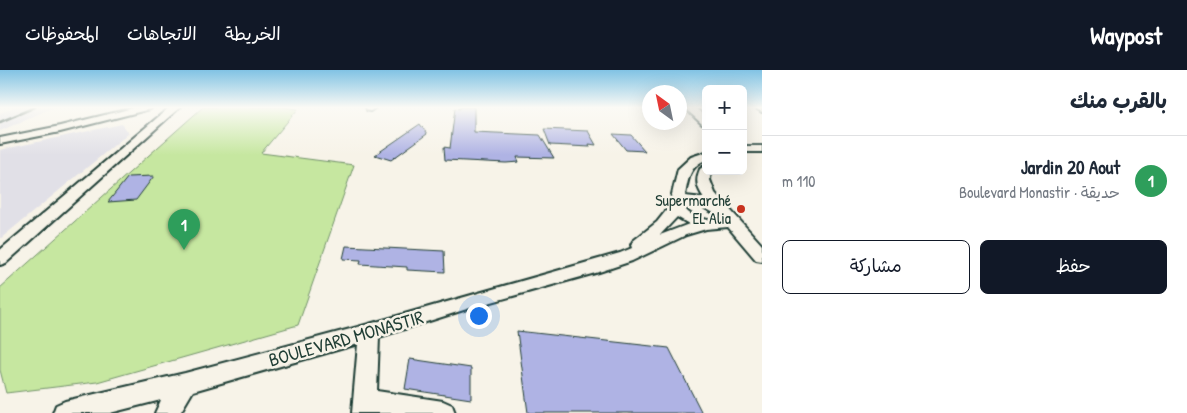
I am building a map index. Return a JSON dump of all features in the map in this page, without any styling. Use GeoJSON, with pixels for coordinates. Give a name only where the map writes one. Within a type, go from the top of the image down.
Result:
{"type":"FeatureCollection","features":[{"type":"Feature","properties":{"kind":"street"},"geometry":{"type":"LineString","coordinates":[[0,141],[83,123]]}},
{"type":"Feature","properties":{"kind":"street"},"geometry":{"type":"LineString","coordinates":[[142,135],[146,123]]}},
{"type":"Feature","properties":{"kind":"street"},"geometry":{"type":"LineString","coordinates":[[0,259],[155,123]]}},
{"type":"Feature","properties":{"kind":"street"},"geometry":{"type":"LineString","coordinates":[[702,157],[695,160],[683,172],[679,183],[677,204],[690,219],[717,219]]}},
{"type":"Feature","properties":{"kind":"street"},"geometry":{"type":"LineString","coordinates":[[704,175],[702,179],[704,186],[717,219]]}},
{"type":"Feature","properties":{"kind":"street"},"geometry":{"type":"LineString","coordinates":[[677,204],[691,200],[700,201],[717,219],[762,257]]}},
{"type":"Feature","properties":{"kind":"street","name":"BOULEVARD MONASTIR"},"geometry":{"type":"LineString","coordinates":[[626,257],[662,225],[677,204]]}},
{"type":"Feature","properties":{"kind":"street","name":"BOULEVARD MONASTIR"},"geometry":{"type":"LineString","coordinates":[[65,413],[185,383],[593,268],[626,257],[680,232],[717,219]]}},
{"type":"Feature","properties":{"kind":"street"},"geometry":{"type":"LineString","coordinates":[[369,332],[365,406],[443,413]]}},
{"type":"Feature","properties":{"kind":"street"},"geometry":{"type":"LineString","coordinates":[[167,413],[185,383]]}},
{"type":"Feature","properties":{"kind":"shaded area"},"geometry":{"type":"Polygon","coordinates":[[[0,123],[18,123],[0,131],[0,123]]]}},
{"type":"Feature","properties":{"kind":"shaded area"},"geometry":{"type":"Polygon","coordinates":[[[122,124],[129,133],[0,239],[0,150],[122,124]]]}},
{"type":"Feature","properties":{"kind":"green space"},"geometry":{"type":"Polygon","coordinates":[[[185,123],[286,123],[261,153],[354,165],[298,325],[97,382],[6,393],[0,370],[0,288],[185,123]]]}},
{"type":"Feature","properties":{"kind":"building"},"geometry":{"type":"Polygon","coordinates":[[[453,123],[474,123],[474,132],[540,135],[554,158],[517,157],[519,162],[506,163],[445,160],[444,147],[450,148],[453,123]]]}},
{"type":"Feature","properties":{"kind":"building"},"geometry":{"type":"Polygon","coordinates":[[[420,124],[427,134],[391,160],[375,155],[420,124]]]}},
{"type":"Feature","properties":{"kind":"building"},"geometry":{"type":"Polygon","coordinates":[[[544,129],[588,131],[596,145],[589,144],[590,147],[550,145],[544,129]]]}},
{"type":"Feature","properties":{"kind":"building"},"geometry":{"type":"Polygon","coordinates":[[[613,134],[631,135],[645,151],[626,150],[613,134]]]}},
{"type":"Feature","properties":{"kind":"building"},"geometry":{"type":"Polygon","coordinates":[[[154,176],[136,200],[108,202],[128,177],[154,176]]]}},
{"type":"Feature","properties":{"kind":"building"},"geometry":{"type":"Polygon","coordinates":[[[346,246],[444,251],[445,272],[407,270],[407,267],[360,264],[361,260],[343,259],[346,246]]]}},
{"type":"Feature","properties":{"kind":"building"},"geometry":{"type":"Polygon","coordinates":[[[517,331],[669,348],[702,413],[528,413],[517,331]]]}},
{"type":"Feature","properties":{"kind":"building"},"geometry":{"type":"Polygon","coordinates":[[[410,359],[471,368],[471,399],[405,389],[410,359]]]}},
{"type":"Feature","properties":{"kind":"place","name":"Supermarché EL Alia"},"geometry":{"type":"Point","coordinates":[741,209]}},
{"type":"Feature","properties":{"kind":"place","name":"Jardin 20 Aout"},"geometry":{"type":"Point","coordinates":[184,250]}}]}
